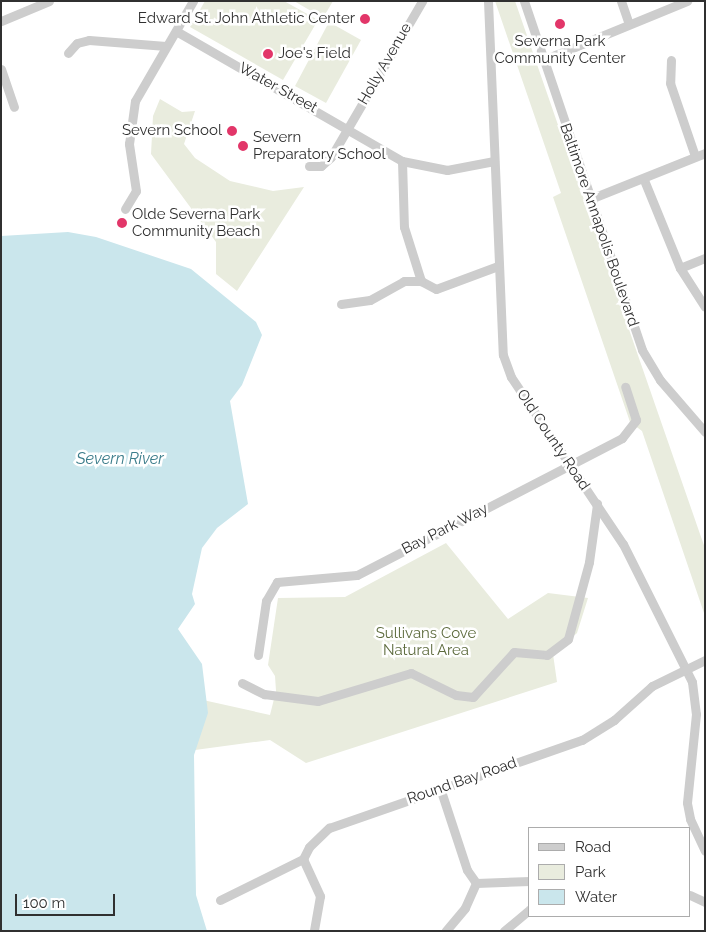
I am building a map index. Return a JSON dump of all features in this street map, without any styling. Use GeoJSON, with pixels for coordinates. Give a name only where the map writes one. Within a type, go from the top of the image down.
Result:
{"type":"FeatureCollection","features":[{"type":"Feature","properties":{"kind":"street"},"geometry":{"type":"LineString","coordinates":[[1,21],[49,1]]}},
{"type":"Feature","properties":{"kind":"street"},"geometry":{"type":"LineString","coordinates":[[125,209],[136,191],[129,144],[135,101],[193,1]]}},
{"type":"Feature","properties":{"kind":"street","name":"Holly Avenue"},"geometry":{"type":"LineString","coordinates":[[309,166],[321,166],[348,128],[422,1]]}},
{"type":"Feature","properties":{"kind":"street","name":"Old County Road"},"geometry":{"type":"LineString","coordinates":[[488,1],[500,338],[507,368],[598,504],[640,575],[686,667],[692,682],[696,714],[687,803],[690,819],[705,851]]}},
{"type":"Feature","properties":{"kind":"street","name":"Baltimore Annapolis Boulevard"},"geometry":{"type":"LineString","coordinates":[[524,1],[642,350],[660,380],[705,432]]}},
{"type":"Feature","properties":{"kind":"street"},"geometry":{"type":"LineString","coordinates":[[621,1],[629,24]]}},
{"type":"Feature","properties":{"kind":"street"},"geometry":{"type":"LineString","coordinates":[[544,60],[685,2]]}},
{"type":"Feature","properties":{"kind":"street","name":"Water Street"},"geometry":{"type":"LineString","coordinates":[[176,31],[348,128],[402,161]]}},
{"type":"Feature","properties":{"kind":"street"},"geometry":{"type":"LineString","coordinates":[[68,53],[78,43],[89,40],[166,46]]}},
{"type":"Feature","properties":{"kind":"street"},"geometry":{"type":"LineString","coordinates":[[671,60],[670,83],[695,156]]}},
{"type":"Feature","properties":{"kind":"street"},"geometry":{"type":"LineString","coordinates":[[1,69],[14,107]]}},
{"type":"Feature","properties":{"kind":"street"},"geometry":{"type":"LineString","coordinates":[[590,199],[644,180],[705,153]]}},
{"type":"Feature","properties":{"kind":"street"},"geometry":{"type":"LineString","coordinates":[[421,281],[404,227],[402,161],[447,170],[494,161]]}},
{"type":"Feature","properties":{"kind":"street"},"geometry":{"type":"LineString","coordinates":[[644,180],[680,268],[705,307]]}},
{"type":"Feature","properties":{"kind":"street"},"geometry":{"type":"LineString","coordinates":[[680,268],[705,258]]}},
{"type":"Feature","properties":{"kind":"street"},"geometry":{"type":"LineString","coordinates":[[341,304],[370,300],[404,281],[421,281],[436,289],[498,266]]}},
{"type":"Feature","properties":{"kind":"street","name":"Bay Park Way"},"geometry":{"type":"LineString","coordinates":[[258,655],[266,601],[278,582],[357,575],[571,463],[630,430],[636,420],[625,388]]}},
{"type":"Feature","properties":{"kind":"street"},"geometry":{"type":"LineString","coordinates":[[242,683],[264,694],[318,701],[411,674],[456,695],[473,697],[514,652],[547,655],[568,639],[589,562],[598,504]]}},
{"type":"Feature","properties":{"kind":"street","name":"Round Bay Road"},"geometry":{"type":"LineString","coordinates":[[220,900],[303,859],[309,847],[329,828],[582,740],[614,720],[652,686],[686,667],[705,660]]}},
{"type":"Feature","properties":{"kind":"street"},"geometry":{"type":"LineString","coordinates":[[440,788],[467,870],[476,883]]}},
{"type":"Feature","properties":{"kind":"street"},"geometry":{"type":"LineString","coordinates":[[303,859],[320,896],[314,931]]}},
{"type":"Feature","properties":{"kind":"street"},"geometry":{"type":"LineString","coordinates":[[476,883],[528,881]]}},
{"type":"Feature","properties":{"kind":"street"},"geometry":{"type":"LineString","coordinates":[[446,931],[465,908],[476,883]]}},
{"type":"Feature","properties":{"kind":"street"},"geometry":{"type":"LineString","coordinates":[[691,895],[705,902]]}},
{"type":"Feature","properties":{"kind":"street"},"geometry":{"type":"LineString","coordinates":[[504,931],[528,912]]}},
{"type":"Feature","properties":{"kind":"green space","name":"Joe's Field"},"geometry":{"type":"Polygon","coordinates":[[[205,1],[284,1],[318,20],[283,80],[190,27],[205,1]]]}},
{"type":"Feature","properties":{"kind":"green space"},"geometry":{"type":"Polygon","coordinates":[[[294,1],[333,1],[323,18],[294,1]]]}},
{"type":"Feature","properties":{"kind":"green space"},"geometry":{"type":"Polygon","coordinates":[[[495,1],[515,1],[705,548],[705,616],[642,431],[630,422],[553,197],[561,193],[495,1]]]}},
{"type":"Feature","properties":{"kind":"green space"},"geometry":{"type":"Polygon","coordinates":[[[329,22],[361,40],[326,103],[295,86],[329,22]]]}},
{"type":"Feature","properties":{"kind":"green space"},"geometry":{"type":"Polygon","coordinates":[[[160,99],[182,112],[195,111],[184,144],[195,158],[230,181],[273,191],[304,187],[237,291],[216,274],[216,242],[151,154],[153,116],[160,99]]]}},
{"type":"Feature","properties":{"kind":"green space","name":"Sullivans Cove Natural Area"},"geometry":{"type":"Polygon","coordinates":[[[446,543],[508,619],[548,593],[588,598],[577,633],[553,654],[557,682],[306,763],[270,740],[195,750],[203,700],[270,715],[276,691],[275,676],[268,665],[278,598],[345,597],[446,543]]]}},
{"type":"Feature","properties":{"kind":"water","name":"Severn River"},"geometry":{"type":"Polygon","coordinates":[[[68,232],[96,237],[191,269],[256,322],[262,335],[242,385],[230,401],[248,504],[217,528],[202,548],[192,594],[195,604],[178,629],[202,664],[208,713],[194,755],[196,895],[207,931],[1,931],[1,236],[68,232]]]}},
{"type":"Feature","properties":{"kind":"place","name":"Edward St. John Athletic Center"},"geometry":{"type":"Point","coordinates":[365,19]}},
{"type":"Feature","properties":{"kind":"place","name":"Severna Park Community Center"},"geometry":{"type":"Point","coordinates":[560,24]}},
{"type":"Feature","properties":{"kind":"place","name":"Joe's Field"},"geometry":{"type":"Point","coordinates":[268,54]}},
{"type":"Feature","properties":{"kind":"place","name":"Severn School"},"geometry":{"type":"Point","coordinates":[232,131]}},
{"type":"Feature","properties":{"kind":"place","name":"Severn Preparatory School"},"geometry":{"type":"Point","coordinates":[243,146]}},
{"type":"Feature","properties":{"kind":"place","name":"Olde Severna Park Community Beach"},"geometry":{"type":"Point","coordinates":[122,223]}}]}
